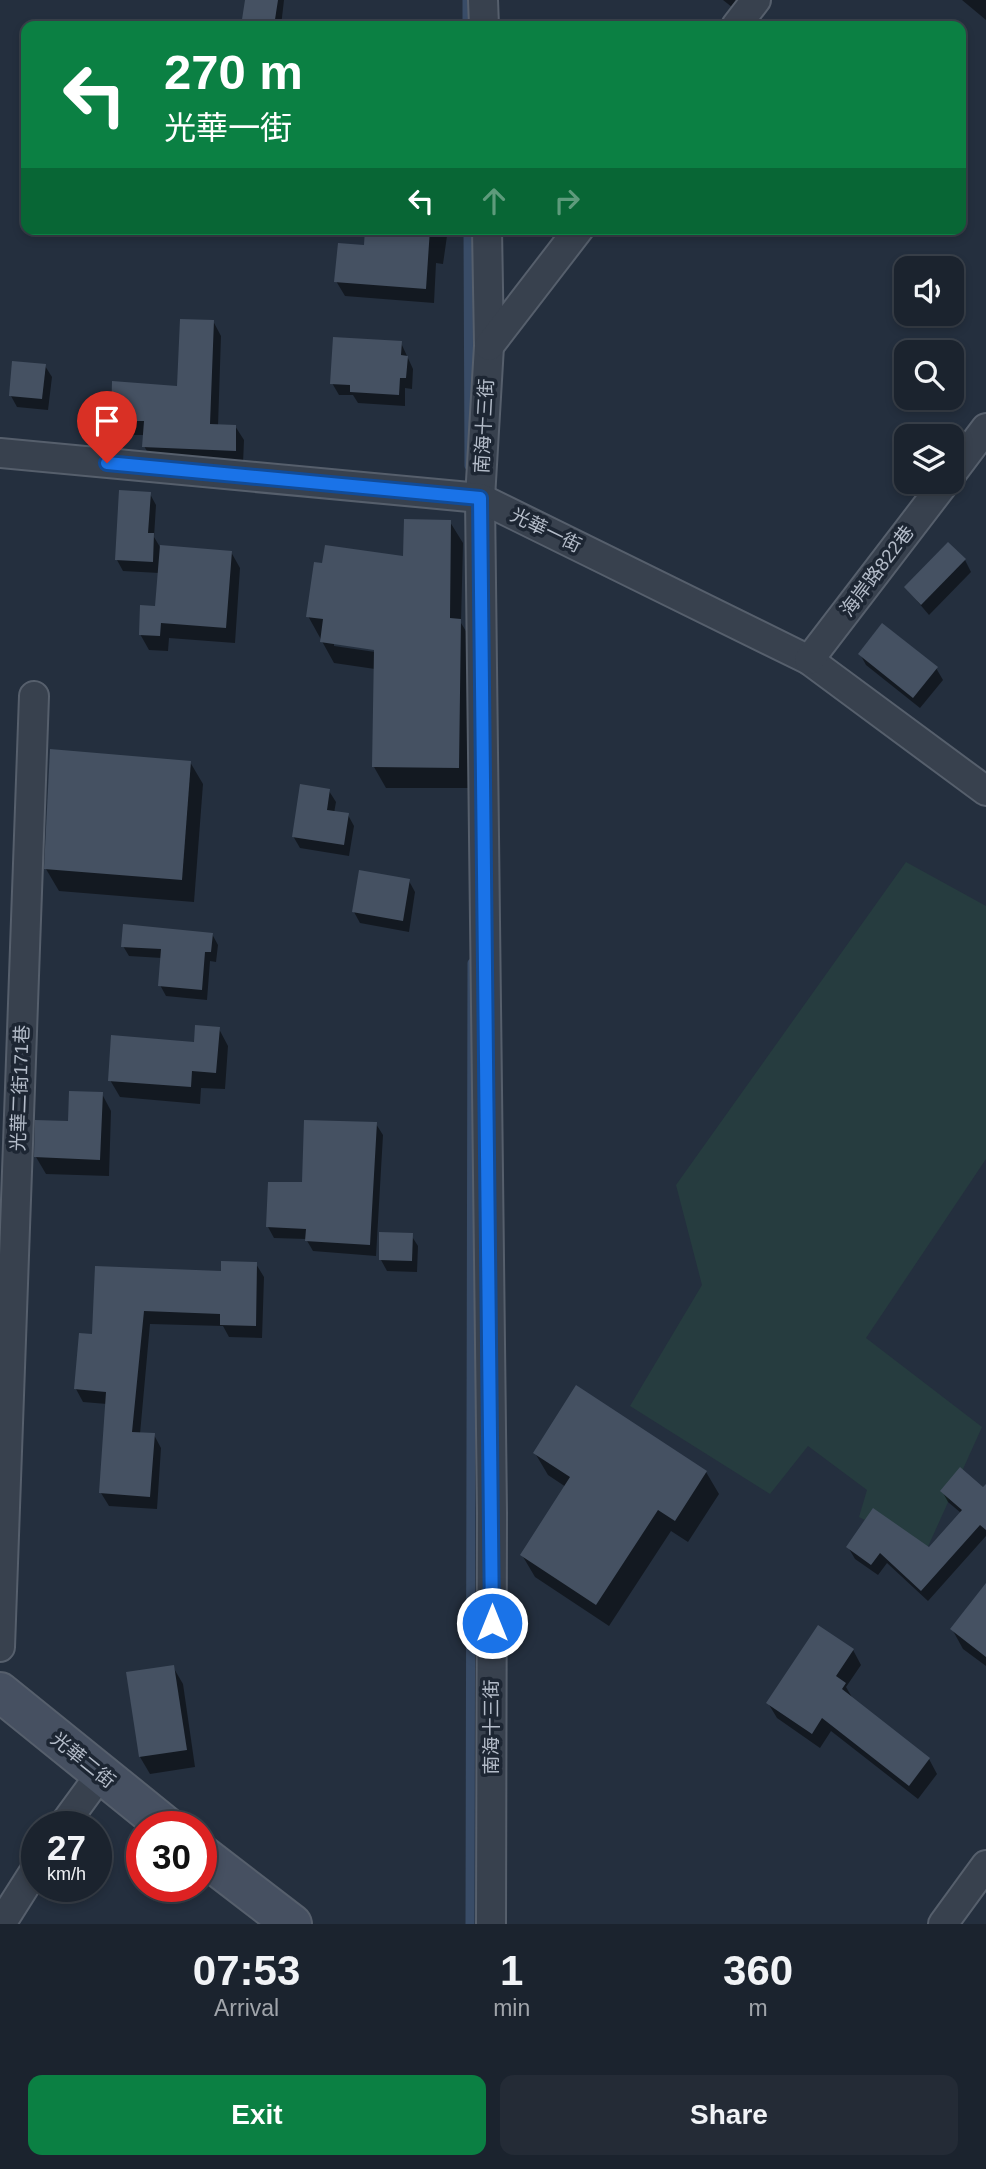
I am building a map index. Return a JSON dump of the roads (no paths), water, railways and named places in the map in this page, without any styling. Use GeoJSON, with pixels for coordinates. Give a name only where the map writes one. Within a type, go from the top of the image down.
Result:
{"type":"FeatureCollection","features":[{"type":"Feature","properties":{"kind":"street"},"geometry":{"type":"LineString","coordinates":[[483,0],[484,21]]}},
{"type":"Feature","properties":{"kind":"street"},"geometry":{"type":"LineString","coordinates":[[740,21],[756,0]]}},
{"type":"Feature","properties":{"kind":"street","name":"南海十三街"},"geometry":{"type":"LineString","coordinates":[[487,235],[489,346],[480,498],[492,1513],[491,1924]]}},
{"type":"Feature","properties":{"kind":"street"},"geometry":{"type":"LineString","coordinates":[[489,346],[574,235]]}},
{"type":"Feature","properties":{"kind":"street"},"geometry":{"type":"LineString","coordinates":[[964,457],[986,428]]}},
{"type":"Feature","properties":{"kind":"street","name":"光華一街"},"geometry":{"type":"LineString","coordinates":[[0,453],[480,498],[809,660],[986,791]]}},
{"type":"Feature","properties":{"kind":"street","name":"海岸路822巷"},"geometry":{"type":"LineString","coordinates":[[809,660],[936,494]]}},
{"type":"Feature","properties":{"kind":"street","name":"光華二街171巷"},"geometry":{"type":"LineString","coordinates":[[0,1647],[34,696]]}},
{"type":"Feature","properties":{"kind":"street","name":"光華二街"},"geometry":{"type":"LineString","coordinates":[[0,1692],[146,1811]]}},
{"type":"Feature","properties":{"kind":"street"},"geometry":{"type":"LineString","coordinates":[[74,1811],[100,1775]]}},
{"type":"Feature","properties":{"kind":"street"},"geometry":{"type":"LineString","coordinates":[[943,1924],[986,1865]]}},
{"type":"Feature","properties":{"kind":"street"},"geometry":{"type":"LineString","coordinates":[[217,1866],[292,1924]]}},
{"type":"Feature","properties":{"kind":"street"},"geometry":{"type":"LineString","coordinates":[[1,1924],[21,1892]]}},
{"type":"Feature","properties":{"kind":"waterway"},"geometry":{"type":"LineString","coordinates":[[467,0],[467,21]]}},
{"type":"Feature","properties":{"kind":"waterway"},"geometry":{"type":"LineString","coordinates":[[468,235],[469,466]]}},
{"type":"Feature","properties":{"kind":"waterway"},"geometry":{"type":"LineString","coordinates":[[470,1924],[472,963]]}}]}
